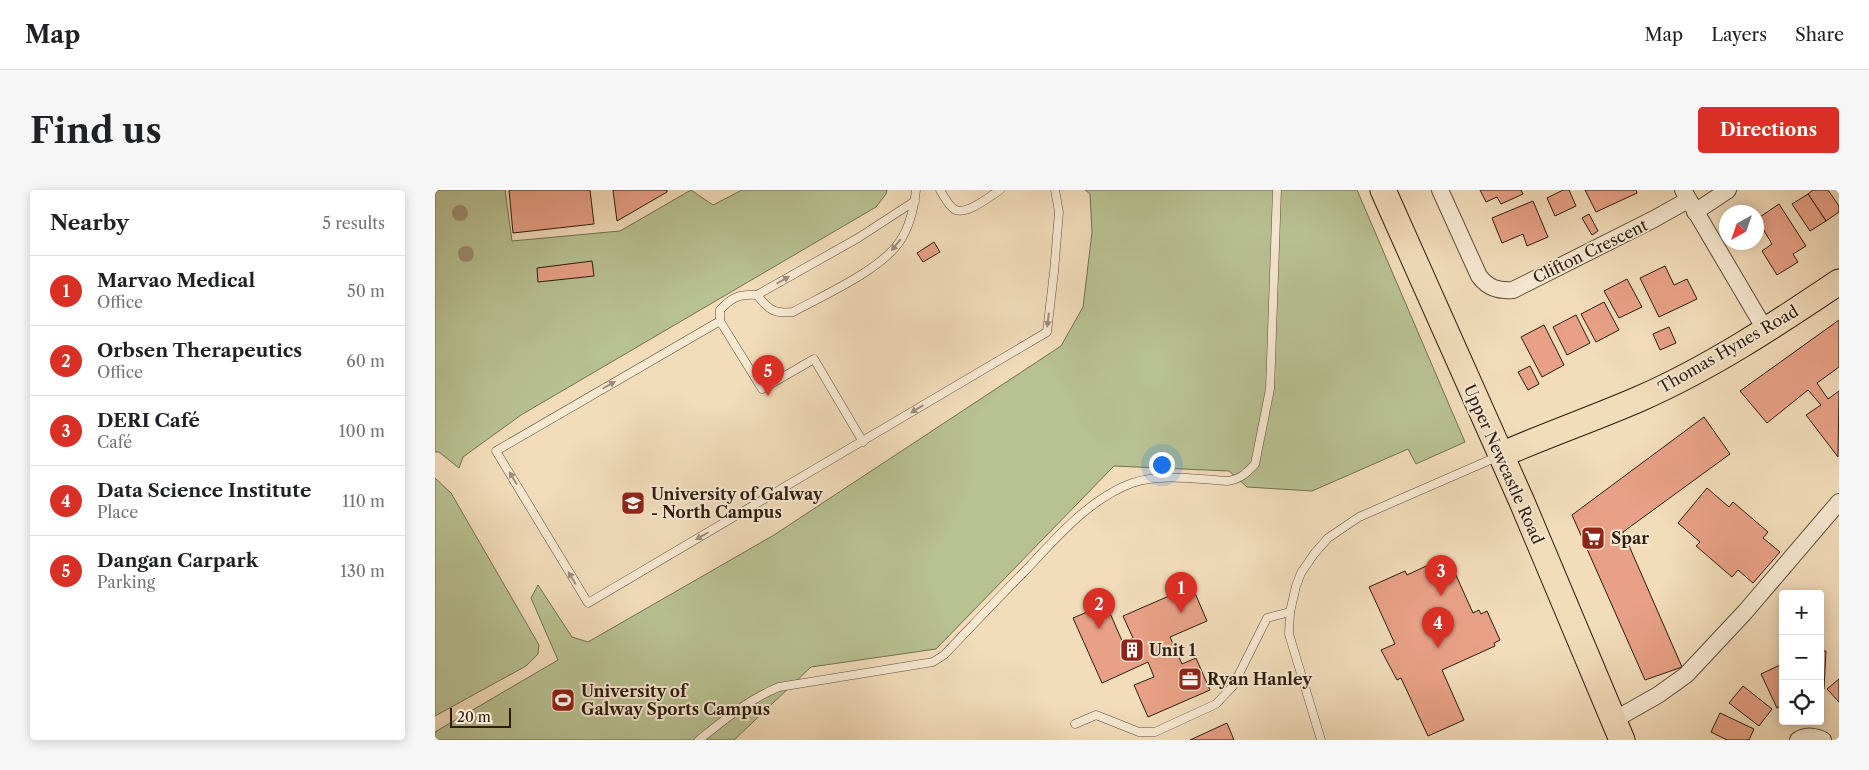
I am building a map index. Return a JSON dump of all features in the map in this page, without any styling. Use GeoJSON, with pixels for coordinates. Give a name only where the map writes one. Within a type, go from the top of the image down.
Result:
{"type":"FeatureCollection","features":[{"type":"Feature","properties":{"kind":"main road","name":"Upper Newcastle Road"},"geometry":{"type":"LineString","coordinates":[[1383,190],[1501,455],[1618,730]]}},
{"type":"Feature","properties":{"kind":"main road","name":"Thomas Hynes Road"},"geometry":{"type":"LineString","coordinates":[[1501,455],[1640,399],[1707,365],[1767,331],[1839,282]]}},
{"type":"Feature","properties":{"kind":"street","name":"Clifton Crescent"},"geometry":{"type":"LineString","coordinates":[[1440,190],[1476,270],[1482,280],[1499,290],[1513,290],[1689,201],[1728,190]]}},
{"type":"Feature","properties":{"kind":"street"},"geometry":{"type":"LineString","coordinates":[[1689,201],[1767,331]]}},
{"type":"Feature","properties":{"kind":"street"},"geometry":{"type":"LineString","coordinates":[[1618,730],[1658,695],[1686,675],[1745,612],[1839,502]]}},
{"type":"Feature","properties":{"kind":"street"},"geometry":{"type":"LineString","coordinates":[[1798,740],[1803,737],[1812,737],[1823,740]]}},
{"type":"Feature","properties":{"kind":"lane"},"geometry":{"type":"LineString","coordinates":[[757,295],[767,307],[779,313],[793,312],[875,266],[899,242],[909,223],[916,190]]}},
{"type":"Feature","properties":{"kind":"lane"},"geometry":{"type":"LineString","coordinates":[[940,190],[952,208],[958,212],[965,212],[1000,190]]}},
{"type":"Feature","properties":{"kind":"lane"},"geometry":{"type":"LineString","coordinates":[[720,321],[496,451],[588,603],[1047,332],[1055,272],[1059,212],[1055,190]]}},
{"type":"Feature","properties":{"kind":"lane"},"geometry":{"type":"LineString","coordinates":[[699,740],[761,694],[779,687],[933,662],[943,655],[1062,532],[1087,510],[1113,492],[1133,483],[1164,477],[1227,481],[1236,480],[1248,472],[1255,464],[1270,389],[1277,190]]}},
{"type":"Feature","properties":{"kind":"lane"},"geometry":{"type":"LineString","coordinates":[[863,442],[814,359],[761,389],[720,321],[720,310],[728,302],[742,294],[757,295],[858,238],[915,201]]}},
{"type":"Feature","properties":{"kind":"lane"},"geometry":{"type":"LineString","coordinates":[[1321,740],[1289,634],[1290,612],[1301,573],[1328,538],[1359,517],[1501,455]]}},
{"type":"Feature","properties":{"kind":"lane"},"geometry":{"type":"LineString","coordinates":[[1075,724],[1097,715],[1139,732],[1155,732],[1216,704],[1233,686],[1267,618],[1290,612]]}},
{"type":"Feature","properties":{"kind":"green space"},"geometry":{"type":"Polygon","coordinates":[[[435,190],[505,190],[512,241],[620,231],[691,190],[713,205],[742,190],[887,190],[876,207],[521,415],[463,457],[459,468],[439,452],[435,452],[435,190]]]}},
{"type":"Feature","properties":{"kind":"green space"},"geometry":{"type":"Polygon","coordinates":[[[1085,190],[1357,190],[1465,442],[1416,464],[1408,449],[1312,491],[1247,487],[1229,471],[1114,466],[936,649],[811,667],[734,740],[435,740],[435,732],[558,660],[531,598],[538,585],[572,637],[588,642],[774,535],[1061,346],[1083,307],[1092,232],[1090,194],[1085,190]]]}},
{"type":"Feature","properties":{"kind":"green space"},"geometry":{"type":"Polygon","coordinates":[[[435,478],[451,493],[539,645],[538,654],[526,666],[435,716],[435,478]]]}},
{"type":"Feature","properties":{"kind":"building"},"geometry":{"type":"Polygon","coordinates":[[[509,190],[590,190],[594,224],[513,233],[509,190]]]}},
{"type":"Feature","properties":{"kind":"building"},"geometry":{"type":"Polygon","coordinates":[[[613,190],[667,190],[667,192],[617,221],[613,190]]]}},
{"type":"Feature","properties":{"kind":"building"},"geometry":{"type":"Polygon","coordinates":[[[1480,190],[1521,190],[1523,194],[1501,204],[1497,197],[1486,202],[1480,190]]]}},
{"type":"Feature","properties":{"kind":"building"},"geometry":{"type":"Polygon","coordinates":[[[1563,190],[1569,190],[1576,206],[1555,216],[1547,198],[1563,190]]]}},
{"type":"Feature","properties":{"kind":"building"},"geometry":{"type":"Polygon","coordinates":[[[1585,190],[1636,190],[1637,193],[1596,212],[1585,190]]]}},
{"type":"Feature","properties":{"kind":"building"},"geometry":{"type":"Polygon","coordinates":[[[1813,190],[1828,190],[1839,206],[1839,212],[1826,221],[1808,194],[1813,190]]]}},
{"type":"Feature","properties":{"kind":"building"},"geometry":{"type":"Polygon","coordinates":[[[1808,194],[1826,221],[1810,231],[1792,204],[1808,194]]]}},
{"type":"Feature","properties":{"kind":"building"},"geometry":{"type":"Polygon","coordinates":[[[1533,201],[1548,237],[1527,246],[1523,234],[1502,243],[1492,218],[1533,201]]]}},
{"type":"Feature","properties":{"kind":"building"},"geometry":{"type":"Polygon","coordinates":[[[1779,204],[1806,246],[1793,254],[1798,262],[1777,275],[1762,251],[1772,244],[1764,231],[1764,214],[1779,204]]]}},
{"type":"Feature","properties":{"kind":"building"},"geometry":{"type":"Polygon","coordinates":[[[1589,214],[1598,231],[1592,235],[1582,218],[1589,214]]]}},
{"type":"Feature","properties":{"kind":"building"},"geometry":{"type":"Polygon","coordinates":[[[934,242],[940,252],[923,262],[917,253],[934,242]]]}},
{"type":"Feature","properties":{"kind":"building"},"geometry":{"type":"Polygon","coordinates":[[[592,261],[594,276],[538,282],[537,268],[592,261]]]}},
{"type":"Feature","properties":{"kind":"building"},"geometry":{"type":"Polygon","coordinates":[[[1665,266],[1674,285],[1687,279],[1697,299],[1659,317],[1640,278],[1665,266]]]}},
{"type":"Feature","properties":{"kind":"building"},"geometry":{"type":"Polygon","coordinates":[[[1627,279],[1642,307],[1619,318],[1604,291],[1627,279]]]}},
{"type":"Feature","properties":{"kind":"building"},"geometry":{"type":"Polygon","coordinates":[[[1604,302],[1619,330],[1596,342],[1581,314],[1604,302]]]}},
{"type":"Feature","properties":{"kind":"building"},"geometry":{"type":"Polygon","coordinates":[[[1576,315],[1590,343],[1567,355],[1553,327],[1576,315]]]}},
{"type":"Feature","properties":{"kind":"building"},"geometry":{"type":"Polygon","coordinates":[[[1839,320],[1839,367],[1817,383],[1828,399],[1839,391],[1838,457],[1806,415],[1821,405],[1808,390],[1767,423],[1740,391],[1839,320]]]}},
{"type":"Feature","properties":{"kind":"building"},"geometry":{"type":"Polygon","coordinates":[[[1544,325],[1564,365],[1542,377],[1521,337],[1544,325]]]}},
{"type":"Feature","properties":{"kind":"building"},"geometry":{"type":"Polygon","coordinates":[[[1669,327],[1676,343],[1660,350],[1653,334],[1669,327]]]}},
{"type":"Feature","properties":{"kind":"building"},"geometry":{"type":"Polygon","coordinates":[[[1530,366],[1539,384],[1528,390],[1518,372],[1530,366]]]}},
{"type":"Feature","properties":{"kind":"building"},"geometry":{"type":"Polygon","coordinates":[[[1704,417],[1730,454],[1623,532],[1682,667],[1645,680],[1572,515],[1704,417]]]}},
{"type":"Feature","properties":{"kind":"building"},"geometry":{"type":"Polygon","coordinates":[[[1707,488],[1729,507],[1733,502],[1768,532],[1763,538],[1780,552],[1753,583],[1738,570],[1732,577],[1696,546],[1700,542],[1678,523],[1707,488]]]}},
{"type":"Feature","properties":{"kind":"building"},"geometry":{"type":"Polygon","coordinates":[[[1439,560],[1446,577],[1455,573],[1473,613],[1479,610],[1481,614],[1487,611],[1500,640],[1494,643],[1495,646],[1442,670],[1464,720],[1428,736],[1401,678],[1397,680],[1381,650],[1395,644],[1369,587],[1405,571],[1407,575],[1439,560]]]}},
{"type":"Feature","properties":{"kind":"building","name":"Unit 1"},"geometry":{"type":"Polygon","coordinates":[[[1192,586],[1207,621],[1170,637],[1182,664],[1196,658],[1210,690],[1148,717],[1134,685],[1154,677],[1148,662],[1102,683],[1073,618],[1106,604],[1123,643],[1133,638],[1123,616],[1192,586]]]}},
{"type":"Feature","properties":{"kind":"building"},"geometry":{"type":"Polygon","coordinates":[[[1824,651],[1826,651],[1824,689],[1824,651]]]}},
{"type":"Feature","properties":{"kind":"building"},"geometry":{"type":"Polygon","coordinates":[[[1779,665],[1779,707],[1777,708],[1761,674],[1779,665]]]}},
{"type":"Feature","properties":{"kind":"building"},"geometry":{"type":"Polygon","coordinates":[[[1839,679],[1839,702],[1827,689],[1839,679]]]}},
{"type":"Feature","properties":{"kind":"building"},"geometry":{"type":"Polygon","coordinates":[[[1743,686],[1772,709],[1759,726],[1729,703],[1743,686]]]}},
{"type":"Feature","properties":{"kind":"building"},"geometry":{"type":"Polygon","coordinates":[[[1720,713],[1754,729],[1749,740],[1727,740],[1711,732],[1720,713]]]}},
{"type":"Feature","properties":{"kind":"building"},"geometry":{"type":"Polygon","coordinates":[[[1227,723],[1234,740],[1190,740],[1227,723]]]}},
{"type":"Feature","properties":{"kind":"place","name":"Dangan Carpark"},"geometry":{"type":"Point","coordinates":[768,396]}},
{"type":"Feature","properties":{"kind":"place","name":"University of Galway - North Campus"},"geometry":{"type":"Point","coordinates":[633,503]}},
{"type":"Feature","properties":{"kind":"place","name":"Spar"},"geometry":{"type":"Point","coordinates":[1593,538]}},
{"type":"Feature","properties":{"kind":"place","name":"DERI Café"},"geometry":{"type":"Point","coordinates":[1441,596]}},
{"type":"Feature","properties":{"kind":"place","name":"Marvao Medical"},"geometry":{"type":"Point","coordinates":[1181,613]}},
{"type":"Feature","properties":{"kind":"place","name":"Orbsen Therapeutics"},"geometry":{"type":"Point","coordinates":[1099,629]}},
{"type":"Feature","properties":{"kind":"place","name":"Data Science Institute"},"geometry":{"type":"Point","coordinates":[1438,648]}},
{"type":"Feature","properties":{"kind":"place","name":"Unit 1"},"geometry":{"type":"Point","coordinates":[1132,650]}},
{"type":"Feature","properties":{"kind":"place","name":"Ryan Hanley"},"geometry":{"type":"Point","coordinates":[1190,679]}},
{"type":"Feature","properties":{"kind":"place","name":"University of Galway Sports Campus"},"geometry":{"type":"Point","coordinates":[563,700]}}]}
